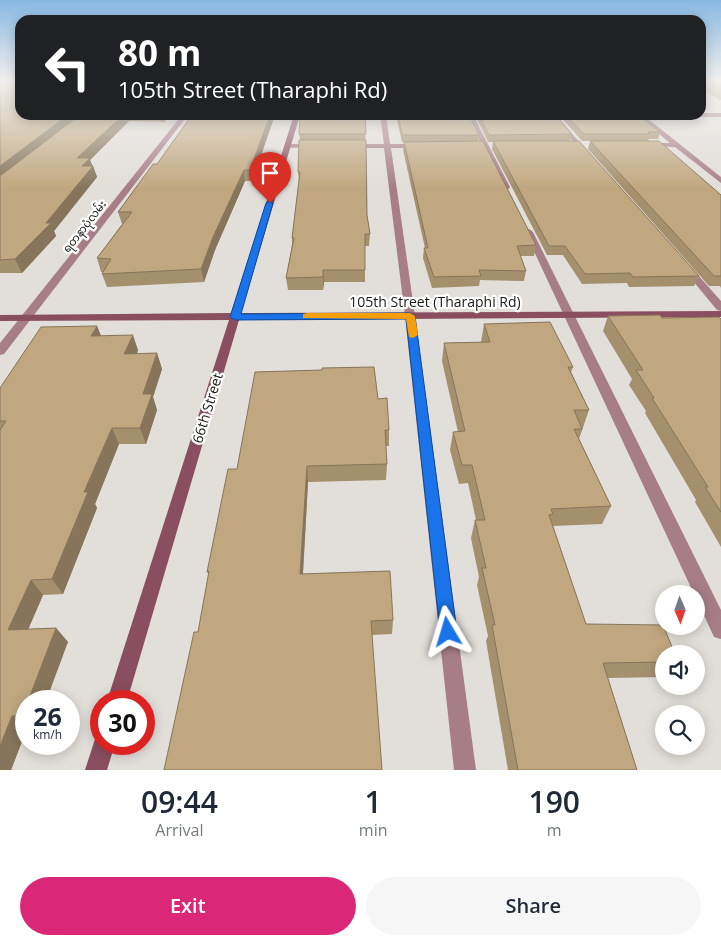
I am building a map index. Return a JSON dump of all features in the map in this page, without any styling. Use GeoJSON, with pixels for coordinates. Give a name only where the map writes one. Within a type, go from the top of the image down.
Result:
{"type":"FeatureCollection","features":[{"type":"Feature","properties":{"kind":"street"},"geometry":{"type":"LineString","coordinates":[[706,116],[715,123]]}},
{"type":"Feature","properties":{"kind":"street","name":"ရတနာပုံလမ်း"},"geometry":{"type":"LineString","coordinates":[[0,351],[182,120]]}},
{"type":"Feature","properties":{"kind":"street","name":"66th Street"},"geometry":{"type":"LineString","coordinates":[[120,690],[295,120]]}},
{"type":"Feature","properties":{"kind":"street"},"geometry":{"type":"LineString","coordinates":[[383,120],[385,146],[410,316],[465,770]]}},
{"type":"Feature","properties":{"kind":"street"},"geometry":{"type":"LineString","coordinates":[[473,120],[512,199]]}},
{"type":"Feature","properties":{"kind":"street"},"geometry":{"type":"LineString","coordinates":[[557,120],[593,160]]}},
{"type":"Feature","properties":{"kind":"street"},"geometry":{"type":"LineString","coordinates":[[645,120],[721,181]]}},
{"type":"Feature","properties":{"kind":"street"},"geometry":{"type":"LineString","coordinates":[[638,145],[676,145]]}},
{"type":"Feature","properties":{"kind":"street"},"geometry":{"type":"LineString","coordinates":[[287,146],[326,146]]}},
{"type":"Feature","properties":{"kind":"street"},"geometry":{"type":"LineString","coordinates":[[346,146],[431,146]]}},
{"type":"Feature","properties":{"kind":"street"},"geometry":{"type":"LineString","coordinates":[[571,146],[590,146]]}},
{"type":"Feature","properties":{"kind":"street"},"geometry":{"type":"LineString","coordinates":[[521,217],[721,630]]}},
{"type":"Feature","properties":{"kind":"street"},"geometry":{"type":"LineString","coordinates":[[683,264],[721,308]]}},
{"type":"Feature","properties":{"kind":"street","name":"105th Street (Tharaphi Rd)"},"geometry":{"type":"LineString","coordinates":[[0,318],[721,314]]}},
{"type":"Feature","properties":{"kind":"street"},"geometry":{"type":"LineString","coordinates":[[96,770],[101,755]]}},
{"type":"Feature","properties":{"kind":"building"},"geometry":{"type":"Polygon","coordinates":[[[0,116],[15,116],[15,120],[61,120],[0,166],[0,116]]]}},
{"type":"Feature","properties":{"kind":"building"},"geometry":{"type":"Polygon","coordinates":[[[73,120],[118,120],[77,158],[90,158],[82,166],[93,166],[46,223],[51,223],[15,259],[0,260],[0,176],[73,120]]]}},
{"type":"Feature","properties":{"kind":"building"},"geometry":{"type":"Polygon","coordinates":[[[188,120],[268,120],[250,170],[244,170],[213,237],[201,269],[102,274],[111,259],[97,258],[132,212],[118,212],[153,164],[157,164],[188,120]]]}},
{"type":"Feature","properties":{"kind":"building"},"geometry":{"type":"Polygon","coordinates":[[[300,120],[365,120],[366,134],[299,134],[300,120]]]}},
{"type":"Feature","properties":{"kind":"building"},"geometry":{"type":"Polygon","coordinates":[[[399,120],[472,120],[479,135],[402,135],[399,120]]]}},
{"type":"Feature","properties":{"kind":"building"},"geometry":{"type":"Polygon","coordinates":[[[482,120],[559,120],[572,134],[489,135],[482,120]]]}},
{"type":"Feature","properties":{"kind":"building"},"geometry":{"type":"Polygon","coordinates":[[[571,120],[644,120],[660,132],[648,132],[650,134],[584,134],[571,120]]]}},
{"type":"Feature","properties":{"kind":"building"},"geometry":{"type":"Polygon","coordinates":[[[299,140],[366,140],[367,215],[370,234],[365,234],[365,270],[323,270],[323,277],[286,278],[294,238],[292,238],[300,172],[298,172],[299,140]]]}},
{"type":"Feature","properties":{"kind":"building"},"geometry":{"type":"Polygon","coordinates":[[[483,141],[536,245],[517,246],[526,271],[479,270],[481,276],[434,277],[424,248],[428,248],[404,142],[483,141]]]}},
{"type":"Feature","properties":{"kind":"building"},"geometry":{"type":"Polygon","coordinates":[[[493,141],[579,141],[699,276],[633,277],[630,273],[585,274],[565,246],[549,246],[493,141]]]}},
{"type":"Feature","properties":{"kind":"building"},"geometry":{"type":"Polygon","coordinates":[[[590,141],[659,141],[721,195],[721,276],[714,276],[590,141]]]}},
{"type":"Feature","properties":{"kind":"building"},"geometry":{"type":"Polygon","coordinates":[[[660,315],[662,318],[719,317],[721,319],[721,512],[705,487],[708,487],[636,370],[643,370],[608,316],[660,315]]]}},
{"type":"Feature","properties":{"kind":"building"},"geometry":{"type":"Polygon","coordinates":[[[550,322],[573,367],[568,367],[589,410],[574,410],[582,429],[574,429],[611,506],[551,509],[553,514],[549,515],[586,624],[655,625],[655,635],[667,635],[671,645],[655,645],[655,662],[603,663],[637,770],[518,770],[492,625],[495,625],[482,568],[486,568],[475,520],[485,520],[472,465],[462,465],[453,432],[465,431],[444,343],[490,342],[484,324],[550,322]]]}},
{"type":"Feature","properties":{"kind":"building"},"geometry":{"type":"Polygon","coordinates":[[[97,326],[91,336],[133,335],[124,354],[157,353],[143,394],[152,394],[140,428],[112,428],[84,492],[88,492],[52,579],[31,580],[8,630],[56,628],[32,690],[15,690],[15,716],[12,716],[0,746],[0,430],[6,421],[0,421],[0,388],[41,327],[97,326]]]}},
{"type":"Feature","properties":{"kind":"building"},"geometry":{"type":"Polygon","coordinates":[[[374,367],[378,399],[387,398],[389,430],[385,430],[387,464],[307,466],[300,574],[390,571],[393,620],[371,621],[382,770],[164,770],[194,632],[198,632],[209,571],[207,572],[228,469],[237,469],[255,372],[374,367]]]}},
{"type":"Feature","properties":{"kind":"slow traffic"},"geometry":{"type":"LineString","coordinates":[[307,316],[410,316],[413,335]]}},
{"type":"Feature","properties":{"kind":"route"},"geometry":{"type":"LineString","coordinates":[[270,203],[235,317],[410,316],[448,632]]}}]}
